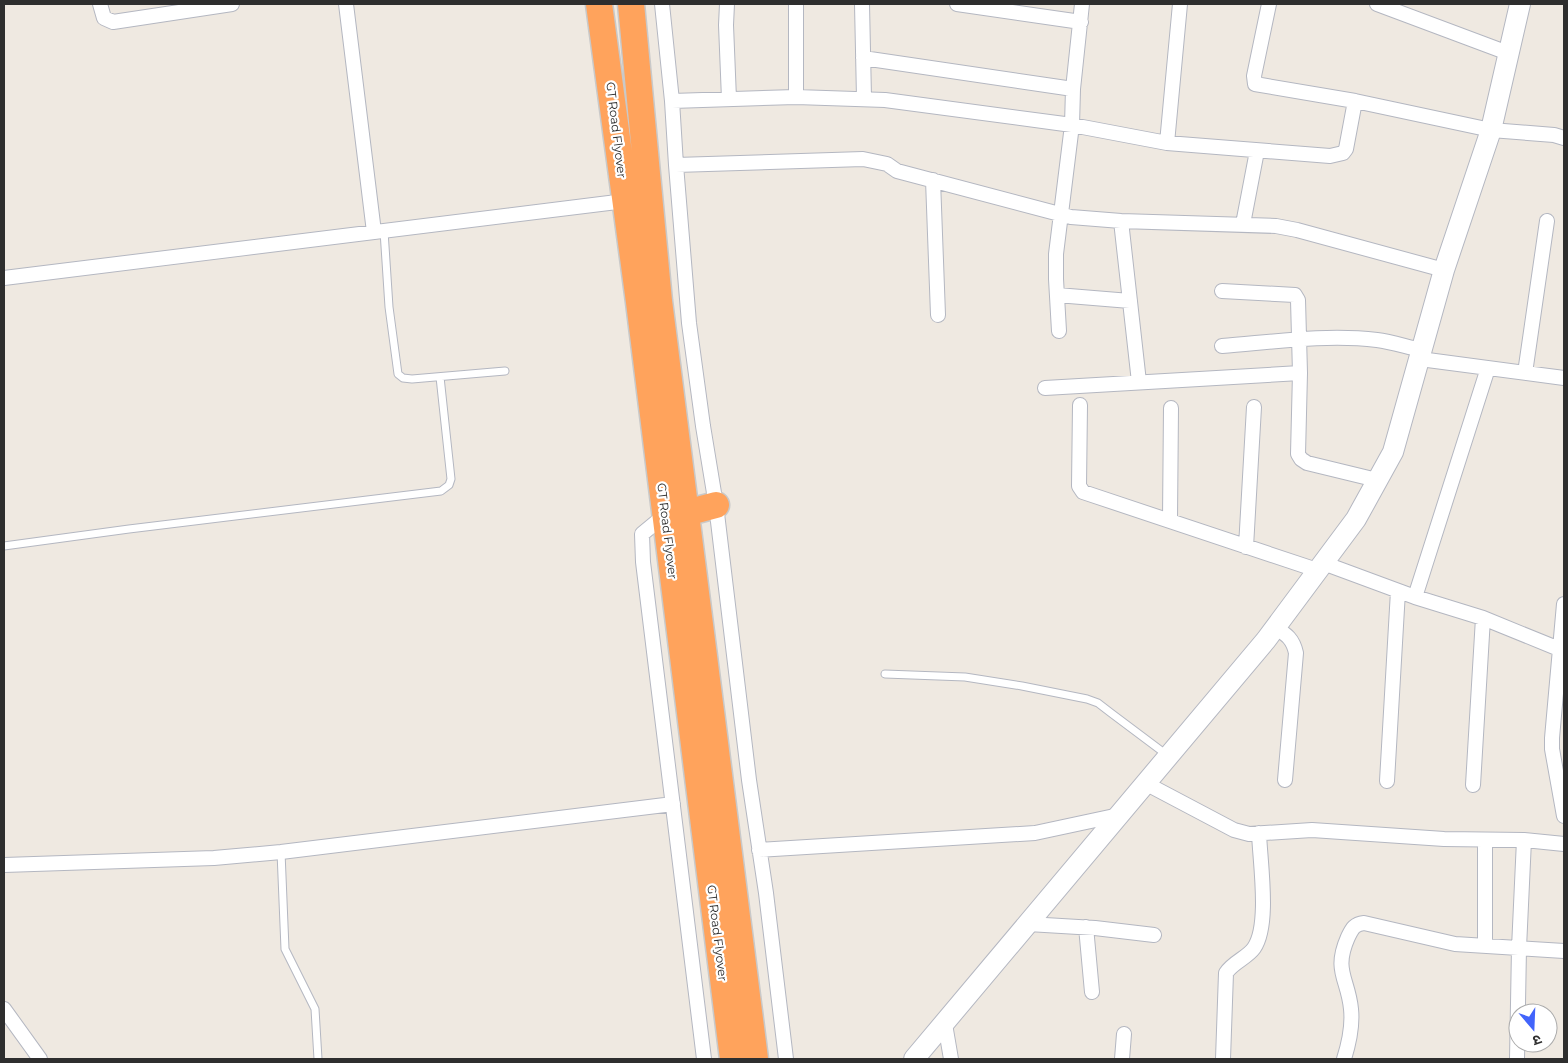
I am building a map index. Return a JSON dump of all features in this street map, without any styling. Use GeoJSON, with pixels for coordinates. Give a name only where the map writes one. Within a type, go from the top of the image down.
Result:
{"type":"FeatureCollection","features":[{"type":"Feature","properties":{"kind":"highway","name":"GT Road Flyover"},"geometry":{"type":"LineString","coordinates":[[600,4],[625,201],[676,514],[755,1059]]}},
{"type":"Feature","properties":{"kind":"highway","name":"GT Road Flyover"},"geometry":{"type":"LineString","coordinates":[[631,4],[659,301],[676,514],[733,1059]]}},
{"type":"Feature","properties":{"kind":"highway"},"geometry":{"type":"LineString","coordinates":[[676,514],[716,505]]}},
{"type":"Feature","properties":{"kind":"street"},"geometry":{"type":"LineString","coordinates":[[100,4],[104,18],[113,22],[232,4]]}},
{"type":"Feature","properties":{"kind":"street"},"geometry":{"type":"LineString","coordinates":[[346,4],[379,231]]}},
{"type":"Feature","properties":{"kind":"street"},"geometry":{"type":"LineString","coordinates":[[662,4],[672,100],[689,323],[716,505],[749,780],[766,893],[786,1059]]}},
{"type":"Feature","properties":{"kind":"street"},"geometry":{"type":"LineString","coordinates":[[727,4],[729,99]]}},
{"type":"Feature","properties":{"kind":"street"},"geometry":{"type":"LineString","coordinates":[[796,4],[796,97]]}},
{"type":"Feature","properties":{"kind":"street"},"geometry":{"type":"LineString","coordinates":[[862,4],[864,98]]}},
{"type":"Feature","properties":{"kind":"street"},"geometry":{"type":"LineString","coordinates":[[957,4],[1081,22]]}},
{"type":"Feature","properties":{"kind":"street"},"geometry":{"type":"LineString","coordinates":[[1059,331],[1056,254],[1072,124],[1073,90],[1082,4]]}},
{"type":"Feature","properties":{"kind":"street"},"geometry":{"type":"LineString","coordinates":[[1167,143],[1180,4]]}},
{"type":"Feature","properties":{"kind":"street"},"geometry":{"type":"LineString","coordinates":[[1268,4],[1254,76],[1255,84],[1355,101],[1491,130],[1554,135],[1564,138]]}},
{"type":"Feature","properties":{"kind":"street"},"geometry":{"type":"LineString","coordinates":[[1377,4],[1508,53]]}},
{"type":"Feature","properties":{"kind":"street"},"geometry":{"type":"LineString","coordinates":[[914,1059],[1275,628],[1356,519],[1393,452],[1444,270],[1491,130],[1520,4]]}},
{"type":"Feature","properties":{"kind":"street"},"geometry":{"type":"LineString","coordinates":[[864,58],[1073,90]]}},
{"type":"Feature","properties":{"kind":"street"},"geometry":{"type":"LineString","coordinates":[[672,100],[796,97],[864,98],[1072,124],[1167,143],[1330,156],[1343,153],[1346,149],[1355,101]]}},
{"type":"Feature","properties":{"kind":"street"},"geometry":{"type":"LineString","coordinates":[[1243,224],[1257,151]]}},
{"type":"Feature","properties":{"kind":"street"},"geometry":{"type":"LineString","coordinates":[[676,165],[862,158],[887,164],[897,171],[1062,215],[1121,221],[1276,226],[1444,270]]}},
{"type":"Feature","properties":{"kind":"street"},"geometry":{"type":"LineString","coordinates":[[933,180],[938,315]]}},
{"type":"Feature","properties":{"kind":"street"},"geometry":{"type":"LineString","coordinates":[[4,278],[625,201]]}},
{"type":"Feature","properties":{"kind":"street"},"geometry":{"type":"LineString","coordinates":[[1121,221],[1138,382]]}},
{"type":"Feature","properties":{"kind":"street"},"geometry":{"type":"LineString","coordinates":[[1526,373],[1548,221]]}},
{"type":"Feature","properties":{"kind":"street"},"geometry":{"type":"LineString","coordinates":[[1222,291],[1295,295],[1298,300],[1300,373],[1298,448],[1300,459],[1307,463],[1377,480]]}},
{"type":"Feature","properties":{"kind":"street"},"geometry":{"type":"LineString","coordinates":[[1057,295],[1130,301]]}},
{"type":"Feature","properties":{"kind":"street"},"geometry":{"type":"LineString","coordinates":[[1222,346],[1299,339],[1356,338],[1379,340],[1421,355],[1488,368],[1564,378]]}},
{"type":"Feature","properties":{"kind":"street"},"geometry":{"type":"LineString","coordinates":[[1415,597],[1488,368]]}},
{"type":"Feature","properties":{"kind":"street"},"geometry":{"type":"LineString","coordinates":[[1046,388],[1300,373]]}},
{"type":"Feature","properties":{"kind":"street"},"geometry":{"type":"LineString","coordinates":[[1080,405],[1080,489],[1083,492],[1246,547],[1320,567],[1483,618],[1562,650]]}},
{"type":"Feature","properties":{"kind":"street"},"geometry":{"type":"LineString","coordinates":[[1246,547],[1254,407]]}},
{"type":"Feature","properties":{"kind":"street"},"geometry":{"type":"LineString","coordinates":[[1170,520],[1171,408]]}},
{"type":"Feature","properties":{"kind":"street"},"geometry":{"type":"LineString","coordinates":[[676,514],[642,534],[643,562],[704,1059]]}},
{"type":"Feature","properties":{"kind":"street"},"geometry":{"type":"LineString","coordinates":[[1387,781],[1398,591]]}},
{"type":"Feature","properties":{"kind":"street"},"geometry":{"type":"LineString","coordinates":[[1564,604],[1562,650],[1552,725],[1558,749],[1564,816]]}},
{"type":"Feature","properties":{"kind":"street"},"geometry":{"type":"LineString","coordinates":[[1473,785],[1483,618]]}},
{"type":"Feature","properties":{"kind":"street"},"geometry":{"type":"LineString","coordinates":[[1275,628],[1289,636],[1294,643],[1296,653],[1285,780]]}},
{"type":"Feature","properties":{"kind":"street"},"geometry":{"type":"LineString","coordinates":[[1145,783],[1241,832],[1259,833],[1312,830],[1486,840],[1524,840],[1564,844]]}},
{"type":"Feature","properties":{"kind":"street"},"geometry":{"type":"LineString","coordinates":[[4,865],[214,858],[281,852],[673,804]]}},
{"type":"Feature","properties":{"kind":"street"},"geometry":{"type":"LineString","coordinates":[[759,850],[1035,833],[1119,814]]}},
{"type":"Feature","properties":{"kind":"street"},"geometry":{"type":"LineString","coordinates":[[1223,1059],[1226,974],[1233,965],[1253,950],[1260,936],[1262,909],[1259,833]]}},
{"type":"Feature","properties":{"kind":"street"},"geometry":{"type":"LineString","coordinates":[[1485,946],[1486,840]]}},
{"type":"Feature","properties":{"kind":"street"},"geometry":{"type":"LineString","coordinates":[[1517,1059],[1519,948],[1524,840]]}},
{"type":"Feature","properties":{"kind":"street"},"geometry":{"type":"LineString","coordinates":[[1344,1059],[1351,1036],[1352,1021],[1341,958],[1342,951],[1353,927],[1359,924],[1364,923],[1454,944],[1564,951]]}},
{"type":"Feature","properties":{"kind":"street"},"geometry":{"type":"LineString","coordinates":[[1028,924],[1086,927],[1154,935]]}},
{"type":"Feature","properties":{"kind":"street"},"geometry":{"type":"LineString","coordinates":[[1086,927],[1092,992]]}},
{"type":"Feature","properties":{"kind":"street"},"geometry":{"type":"LineString","coordinates":[[4,1009],[40,1059]]}},
{"type":"Feature","properties":{"kind":"street"},"geometry":{"type":"LineString","coordinates":[[945,1024],[951,1059]]}},
{"type":"Feature","properties":{"kind":"street"},"geometry":{"type":"LineString","coordinates":[[1122,1059],[1124,1034]]}},
{"type":"Feature","properties":{"kind":"lane"},"geometry":{"type":"LineString","coordinates":[[379,231],[398,374],[403,378],[412,379],[505,372]]}},
{"type":"Feature","properties":{"kind":"lane"},"geometry":{"type":"LineString","coordinates":[[4,546],[441,491],[450,485],[451,479],[440,377]]}},
{"type":"Feature","properties":{"kind":"lane"},"geometry":{"type":"LineString","coordinates":[[885,674],[965,677],[1004,682],[1087,699],[1098,703],[1168,756]]}},
{"type":"Feature","properties":{"kind":"lane"},"geometry":{"type":"LineString","coordinates":[[281,852],[285,949],[315,1009],[318,1059]]}}]}
